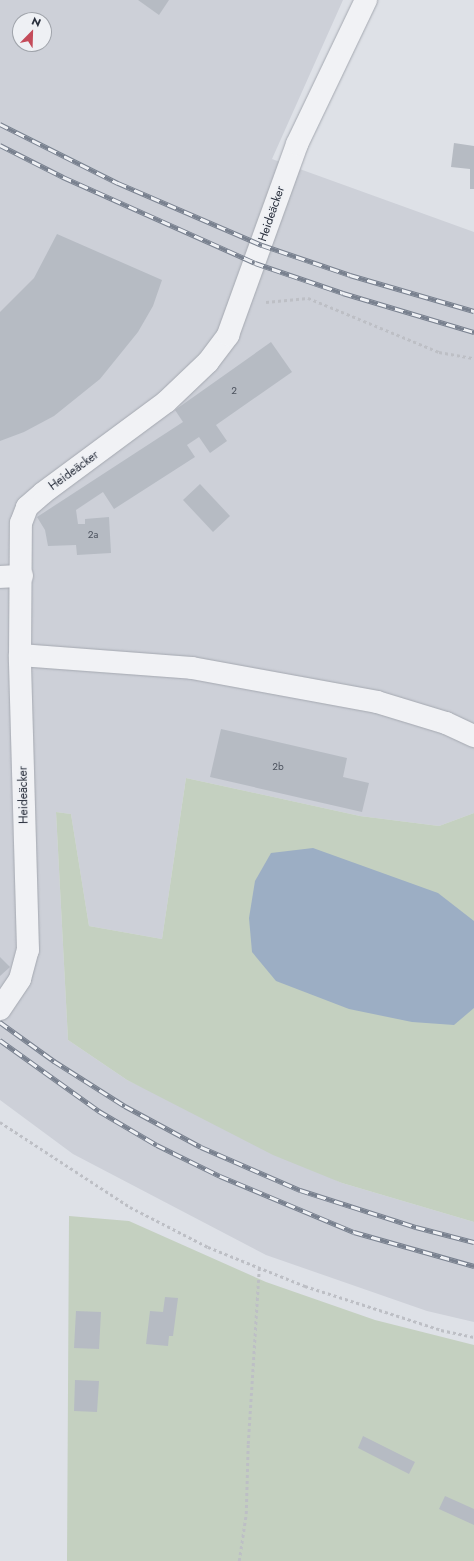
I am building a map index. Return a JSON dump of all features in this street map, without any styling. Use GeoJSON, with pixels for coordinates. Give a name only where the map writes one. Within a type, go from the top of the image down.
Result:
{"type":"FeatureCollection","features":[{"type":"Feature","properties":{"kind":"street","name":"Heideäcker"},"geometry":{"type":"LineString","coordinates":[[0,1009],[20,980],[28,950],[20,655],[22,576],[21,523],[27,507],[166,402],[208,362],[228,335],[241,304],[297,144],[366,0]]}},
{"type":"Feature","properties":{"kind":"street"},"geometry":{"type":"LineString","coordinates":[[0,577],[22,576]]}},
{"type":"Feature","properties":{"kind":"street"},"geometry":{"type":"LineString","coordinates":[[20,655],[192,668],[377,702],[446,723],[474,736]]}},
{"type":"Feature","properties":{"kind":"path"},"geometry":{"type":"LineString","coordinates":[[241,304],[308,298],[439,352],[474,358]]}},
{"type":"Feature","properties":{"kind":"path"},"geometry":{"type":"LineString","coordinates":[[0,1122],[130,1207],[208,1247],[320,1291],[441,1330],[474,1337]]}},
{"type":"Feature","properties":{"kind":"path"},"geometry":{"type":"LineString","coordinates":[[238,1561],[246,1514],[248,1444],[259,1268]]}},
{"type":"Feature","properties":{"kind":"shaded area"},"geometry":{"type":"Polygon","coordinates":[[[0,0],[343,0],[272,159],[474,232],[474,813],[439,826],[360,816],[186,778],[162,939],[89,926],[71,814],[56,812],[68,1040],[127,1080],[342,1183],[474,1222],[474,1322],[427,1311],[266,1255],[73,1154],[0,1100],[0,0]]]}},
{"type":"Feature","properties":{"kind":"green space"},"geometry":{"type":"Polygon","coordinates":[[[186,778],[360,816],[439,826],[474,813],[474,1222],[342,1183],[273,1155],[127,1080],[68,1040],[56,812],[71,814],[89,926],[162,939],[186,778]]]}},
{"type":"Feature","properties":{"kind":"green space"},"geometry":{"type":"Polygon","coordinates":[[[69,1216],[129,1221],[266,1282],[375,1320],[474,1345],[474,1561],[67,1561],[69,1216]]]}},
{"type":"Feature","properties":{"kind":"water"},"geometry":{"type":"Polygon","coordinates":[[[313,848],[438,893],[474,921],[474,1008],[454,1025],[412,1022],[349,1009],[276,981],[252,952],[249,918],[255,881],[271,853],[313,848]]]}},
{"type":"Feature","properties":{"kind":"building"},"geometry":{"type":"Polygon","coordinates":[[[138,0],[169,0],[159,15],[138,0]]]}},
{"type":"Feature","properties":{"kind":"building"},"geometry":{"type":"Polygon","coordinates":[[[454,143],[474,146],[474,189],[470,189],[470,169],[451,167],[454,143]]]}},
{"type":"Feature","properties":{"kind":"building"},"geometry":{"type":"Polygon","coordinates":[[[57,234],[162,280],[153,306],[138,332],[100,379],[54,416],[24,432],[0,441],[0,312],[34,278],[57,234]]]}},
{"type":"Feature","properties":{"kind":"building"},"geometry":{"type":"Polygon","coordinates":[[[271,342],[292,372],[216,425],[227,441],[210,453],[199,437],[187,445],[195,457],[114,509],[103,492],[76,510],[78,524],[85,524],[85,519],[109,517],[111,553],[77,555],[76,545],[48,546],[45,530],[37,517],[183,422],[175,410],[271,342]]]}},
{"type":"Feature","properties":{"kind":"building"},"geometry":{"type":"Polygon","coordinates":[[[200,484],[230,516],[213,532],[183,500],[200,484]]]}},
{"type":"Feature","properties":{"kind":"building"},"geometry":{"type":"Polygon","coordinates":[[[221,729],[347,758],[343,777],[369,783],[362,812],[210,777],[221,729]]]}},
{"type":"Feature","properties":{"kind":"building"},"geometry":{"type":"Polygon","coordinates":[[[0,957],[10,967],[0,976],[0,957]]]}},
{"type":"Feature","properties":{"kind":"building"},"geometry":{"type":"Polygon","coordinates":[[[165,1297],[178,1298],[173,1336],[169,1336],[168,1346],[146,1344],[150,1311],[163,1312],[165,1297]]]}},
{"type":"Feature","properties":{"kind":"building"},"geometry":{"type":"Polygon","coordinates":[[[76,1311],[101,1312],[99,1349],[74,1348],[76,1311]]]}},
{"type":"Feature","properties":{"kind":"building"},"geometry":{"type":"Polygon","coordinates":[[[75,1380],[99,1381],[97,1412],[74,1411],[75,1380]]]}},
{"type":"Feature","properties":{"kind":"building"},"geometry":{"type":"Polygon","coordinates":[[[363,1436],[415,1462],[409,1474],[358,1448],[363,1436]]]}},
{"type":"Feature","properties":{"kind":"building"},"geometry":{"type":"Polygon","coordinates":[[[445,1496],[474,1509],[474,1525],[439,1509],[445,1496]]]}},
{"type":"Feature","properties":{"kind":"railway"},"geometry":{"type":"LineString","coordinates":[[0,124],[118,183],[262,245],[350,275],[474,311]]}},
{"type":"Feature","properties":{"kind":"railway"},"geometry":{"type":"LineString","coordinates":[[0,145],[63,177],[255,263],[343,293],[474,332]]}},
{"type":"Feature","properties":{"kind":"railway"},"geometry":{"type":"LineString","coordinates":[[0,1022],[54,1061],[125,1106],[201,1147],[300,1190],[416,1227],[474,1242]]}},
{"type":"Feature","properties":{"kind":"railway"},"geometry":{"type":"LineString","coordinates":[[0,1040],[99,1111],[157,1145],[220,1176],[354,1232],[474,1266]]}}]}
